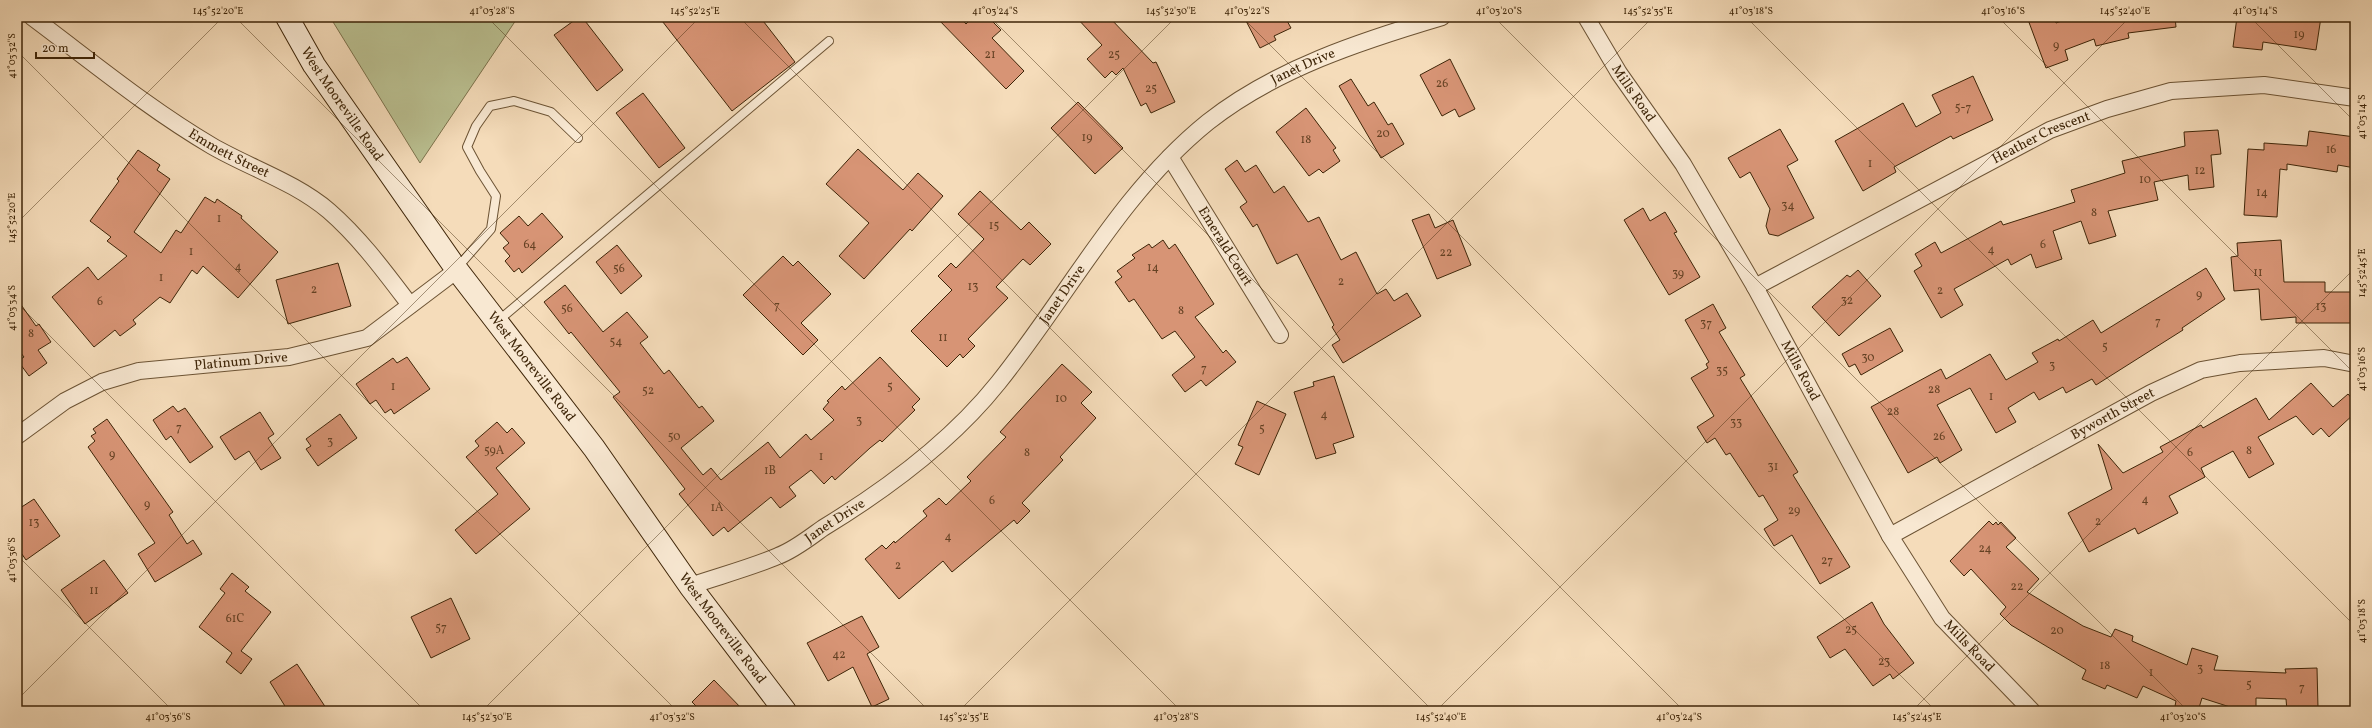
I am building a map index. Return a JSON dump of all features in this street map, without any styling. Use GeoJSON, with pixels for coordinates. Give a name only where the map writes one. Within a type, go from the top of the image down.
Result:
{"type":"FeatureCollection","features":[{"type":"Feature","properties":{"kind":"main road","name":"West Mooreville Road"},"geometry":{"type":"LineString","coordinates":[[287,17],[314,65],[456,270],[594,448],[690,586],[785,711]]}},
{"type":"Feature","properties":{"kind":"street","name":"Emmett Street"},"geometry":{"type":"LineString","coordinates":[[32,17],[143,100],[212,146],[286,184],[328,211],[364,246],[410,305]]}},
{"type":"Feature","properties":{"kind":"street","name":"Janet Drive"},"geometry":{"type":"LineString","coordinates":[[690,586],[780,556],[867,502],[946,439],[998,384],[1081,267],[1142,188],[1170,157],[1208,123],[1237,102],[1288,73],[1377,36],[1442,17]]}},
{"type":"Feature","properties":{"kind":"street","name":"Mills Road"},"geometry":{"type":"LineString","coordinates":[[1586,17],[1619,73],[1683,164],[1755,287],[1890,536],[1942,618],[2032,711]]}},
{"type":"Feature","properties":{"kind":"street","name":"Heather Crescent"},"geometry":{"type":"LineString","coordinates":[[1755,287],[2050,130],[2107,109],[2171,91],[2264,85],[2355,98]]}},
{"type":"Feature","properties":{"kind":"street","name":"Emerald Court"},"geometry":{"type":"LineString","coordinates":[[1170,157],[1280,335]]}},
{"type":"Feature","properties":{"kind":"street","name":"Platinum Drive"},"geometry":{"type":"LineString","coordinates":[[17,436],[65,401],[102,382],[139,371],[290,357],[367,338],[456,270]]}},
{"type":"Feature","properties":{"kind":"street","name":"Byworth Street"},"geometry":{"type":"LineString","coordinates":[[1890,536],[2151,393],[2201,370],[2240,363],[2324,358],[2355,364]]}},
{"type":"Feature","properties":{"kind":"lane"},"geometry":{"type":"LineString","coordinates":[[496,323],[829,41]]}},
{"type":"Feature","properties":{"kind":"lane"},"geometry":{"type":"LineString","coordinates":[[456,270],[491,229],[496,196],[467,147],[476,126],[490,106],[514,101],[551,112],[578,138]]}},
{"type":"Feature","properties":{"kind":"green space"},"geometry":{"type":"Polygon","coordinates":[[[330,17],[518,17],[420,163],[330,17]]]}},
{"type":"Feature","properties":{"kind":"building"},"geometry":{"type":"Polygon","coordinates":[[[579,17],[582,17],[623,70],[597,91],[554,35],[579,17]]]}},
{"type":"Feature","properties":{"kind":"building"},"geometry":{"type":"Polygon","coordinates":[[[659,17],[760,17],[795,62],[732,111],[659,17]]]}},
{"type":"Feature","properties":{"kind":"building"},"geometry":{"type":"Polygon","coordinates":[[[936,17],[960,17],[966,24],[973,17],[988,17],[1001,30],[992,38],[1024,71],[1006,89],[936,17]]]}},
{"type":"Feature","properties":{"kind":"building"},"geometry":{"type":"Polygon","coordinates":[[[1076,17],[1109,17],[1153,63],[1156,62],[1175,102],[1151,113],[1146,103],[1141,106],[1123,68],[1116,75],[1112,71],[1105,78],[1087,59],[1102,45],[1076,17]]]}},
{"type":"Feature","properties":{"kind":"building"},"geometry":{"type":"Polygon","coordinates":[[[1244,17],[1285,17],[1291,28],[1274,36],[1276,40],[1260,48],[1244,17]]]}},
{"type":"Feature","properties":{"kind":"building"},"geometry":{"type":"Polygon","coordinates":[[[2027,17],[2054,17],[2056,23],[2073,17],[2175,17],[2176,27],[2128,33],[2129,38],[2096,46],[2094,39],[2065,50],[2068,60],[2046,68],[2027,17]]]}},
{"type":"Feature","properties":{"kind":"building"},"geometry":{"type":"Polygon","coordinates":[[[2237,17],[2321,17],[2316,50],[2263,42],[2262,50],[2233,47],[2237,17]]]}},
{"type":"Feature","properties":{"kind":"building"},"geometry":{"type":"Polygon","coordinates":[[[1450,59],[1475,109],[1459,117],[1455,109],[1442,116],[1420,75],[1450,59]]]}},
{"type":"Feature","properties":{"kind":"building"},"geometry":{"type":"Polygon","coordinates":[[[1973,76],[1993,120],[1953,139],[1951,136],[1894,167],[1896,172],[1863,191],[1835,141],[1903,103],[1916,127],[1941,113],[1932,95],[1973,76]]]}},
{"type":"Feature","properties":{"kind":"building"},"geometry":{"type":"Polygon","coordinates":[[[1351,79],[1368,106],[1374,102],[1388,125],[1392,123],[1404,144],[1381,158],[1339,86],[1351,79]]]}},
{"type":"Feature","properties":{"kind":"building"},"geometry":{"type":"Polygon","coordinates":[[[643,93],[685,148],[659,168],[616,113],[643,93]]]}},
{"type":"Feature","properties":{"kind":"building"},"geometry":{"type":"Polygon","coordinates":[[[1078,102],[1123,148],[1095,174],[1051,128],[1078,102]]]}},
{"type":"Feature","properties":{"kind":"building"},"geometry":{"type":"Polygon","coordinates":[[[1306,108],[1336,148],[1333,150],[1340,161],[1323,173],[1319,169],[1309,176],[1276,132],[1306,108]]]}},
{"type":"Feature","properties":{"kind":"building"},"geometry":{"type":"Polygon","coordinates":[[[1780,129],[1798,160],[1787,166],[1814,218],[1778,236],[1769,234],[1766,226],[1770,209],[1750,172],[1740,178],[1728,158],[1780,129]]]}},
{"type":"Feature","properties":{"kind":"building"},"geometry":{"type":"Polygon","coordinates":[[[2218,130],[2221,154],[2211,155],[2214,187],[2189,190],[2188,175],[2154,182],[2158,200],[2108,211],[2116,236],[2089,244],[2081,221],[2053,231],[2062,259],[2036,268],[2031,254],[2011,265],[2008,259],[1954,289],[1963,305],[1941,318],[1914,271],[1922,266],[1915,254],[1935,242],[1941,253],[2001,221],[2003,225],[2075,202],[2071,190],[2125,173],[2122,161],[2185,146],[2184,132],[2218,130]]]}},
{"type":"Feature","properties":{"kind":"building"},"geometry":{"type":"Polygon","coordinates":[[[2309,131],[2355,137],[2355,168],[2338,165],[2337,172],[2287,164],[2287,170],[2280,169],[2277,217],[2244,215],[2248,149],[2264,150],[2264,143],[2307,146],[2309,131]]]}},
{"type":"Feature","properties":{"kind":"building"},"geometry":{"type":"Polygon","coordinates":[[[858,149],[903,190],[918,173],[943,196],[912,231],[910,229],[864,279],[839,256],[869,223],[826,184],[858,149]]]}},
{"type":"Feature","properties":{"kind":"building"},"geometry":{"type":"Polygon","coordinates":[[[138,150],[160,165],[157,170],[170,179],[134,232],[161,253],[176,230],[181,233],[205,197],[215,203],[217,199],[242,216],[241,218],[278,252],[238,298],[203,266],[197,274],[192,270],[170,303],[160,297],[133,320],[136,324],[120,336],[115,330],[94,347],[52,297],[88,267],[98,280],[127,256],[107,241],[111,237],[90,221],[119,181],[117,179],[138,150]]]}},
{"type":"Feature","properties":{"kind":"building"},"geometry":{"type":"Polygon","coordinates":[[[1237,160],[1245,172],[1256,165],[1274,193],[1284,186],[1308,222],[1319,217],[1341,260],[1356,252],[1377,294],[1386,289],[1394,301],[1407,293],[1421,316],[1343,363],[1332,345],[1340,340],[1332,327],[1334,325],[1297,254],[1277,264],[1257,224],[1253,227],[1240,207],[1247,202],[1225,169],[1237,160]]]}},
{"type":"Feature","properties":{"kind":"building"},"geometry":{"type":"Polygon","coordinates":[[[980,191],[1021,230],[1029,222],[1051,244],[1030,265],[1023,259],[996,287],[1008,298],[968,339],[975,346],[963,358],[960,354],[947,367],[911,331],[952,290],[938,276],[951,263],[956,268],[984,239],[958,214],[980,191]]]}},
{"type":"Feature","properties":{"kind":"building"},"geometry":{"type":"Polygon","coordinates":[[[1643,208],[1650,221],[1665,212],[1677,232],[1674,233],[1700,277],[1669,295],[1624,220],[1643,208]]]}},
{"type":"Feature","properties":{"kind":"building"},"geometry":{"type":"Polygon","coordinates":[[[542,213],[563,237],[522,273],[519,268],[514,272],[505,261],[510,256],[503,248],[509,243],[500,233],[519,216],[528,226],[542,213]]]}},
{"type":"Feature","properties":{"kind":"building"},"geometry":{"type":"Polygon","coordinates":[[[1429,214],[1435,228],[1453,220],[1471,265],[1437,279],[1412,220],[1429,214]]]}},
{"type":"Feature","properties":{"kind":"building"},"geometry":{"type":"Polygon","coordinates":[[[1163,240],[1169,249],[1175,244],[1214,304],[1195,317],[1223,353],[1226,350],[1236,362],[1206,386],[1201,380],[1185,392],[1172,375],[1195,357],[1175,331],[1162,339],[1134,299],[1129,302],[1115,282],[1122,277],[1117,271],[1135,258],[1132,255],[1149,244],[1152,248],[1163,240]]]}},
{"type":"Feature","properties":{"kind":"building"},"geometry":{"type":"Polygon","coordinates":[[[2281,240],[2284,282],[2325,282],[2325,292],[2355,292],[2355,323],[2296,323],[2296,317],[2261,320],[2259,289],[2234,291],[2231,257],[2238,256],[2237,243],[2281,240]]]}},
{"type":"Feature","properties":{"kind":"building"},"geometry":{"type":"Polygon","coordinates":[[[617,245],[642,276],[621,294],[596,262],[617,245]]]}},
{"type":"Feature","properties":{"kind":"building"},"geometry":{"type":"Polygon","coordinates":[[[783,256],[793,266],[798,261],[831,294],[801,323],[818,340],[803,355],[743,295],[783,256]]]}},
{"type":"Feature","properties":{"kind":"building"},"geometry":{"type":"Polygon","coordinates":[[[338,263],[351,306],[288,324],[276,280],[338,263]]]}},
{"type":"Feature","properties":{"kind":"building"},"geometry":{"type":"Polygon","coordinates":[[[2206,268],[2225,299],[2182,328],[2183,330],[2096,385],[2092,379],[2066,393],[2063,387],[2039,400],[2034,392],[2008,408],[2016,422],[1996,433],[1970,388],[1937,405],[1962,450],[1940,463],[1937,457],[1908,473],[1871,407],[1941,369],[1946,379],[1990,354],[2006,380],[2038,362],[2032,353],[2058,339],[2059,341],[2093,320],[2101,333],[2206,268]]]}},
{"type":"Feature","properties":{"kind":"building"},"geometry":{"type":"Polygon","coordinates":[[[1858,270],[1881,296],[1839,336],[1812,307],[1847,275],[1850,277],[1858,270]]]}},
{"type":"Feature","properties":{"kind":"building"},"geometry":{"type":"Polygon","coordinates":[[[565,285],[603,332],[627,312],[648,337],[640,343],[664,374],[669,370],[699,408],[702,406],[714,421],[681,448],[703,475],[711,468],[721,480],[768,442],[780,458],[806,434],[811,440],[834,420],[823,409],[829,402],[827,401],[842,386],[845,390],[880,357],[920,399],[912,407],[915,410],[882,442],[880,440],[870,448],[835,480],[832,476],[824,484],[811,470],[789,487],[796,496],[780,508],[771,497],[728,532],[724,527],[713,536],[679,494],[685,489],[613,397],[620,392],[571,332],[569,334],[544,302],[565,285]]]}},
{"type":"Feature","properties":{"kind":"building"},"geometry":{"type":"Polygon","coordinates":[[[17,299],[36,326],[39,324],[51,342],[38,350],[47,363],[29,376],[18,361],[24,357],[17,348],[17,299]]]}},
{"type":"Feature","properties":{"kind":"building"},"geometry":{"type":"Polygon","coordinates":[[[1713,304],[1726,328],[1719,332],[1745,375],[1740,378],[1798,472],[1793,475],[1850,567],[1820,584],[1792,535],[1774,546],[1764,529],[1778,520],[1763,495],[1759,497],[1730,453],[1726,455],[1715,438],[1707,443],[1697,427],[1714,416],[1691,378],[1708,368],[1706,364],[1709,362],[1685,320],[1713,304]]]}},
{"type":"Feature","properties":{"kind":"building"},"geometry":{"type":"Polygon","coordinates":[[[1890,328],[1903,351],[1861,375],[1855,364],[1849,367],[1842,354],[1890,328]]]}},
{"type":"Feature","properties":{"kind":"building"},"geometry":{"type":"Polygon","coordinates":[[[407,357],[430,389],[394,414],[391,409],[385,413],[376,400],[370,404],[356,384],[393,358],[397,363],[407,357]]]}},
{"type":"Feature","properties":{"kind":"building"},"geometry":{"type":"Polygon","coordinates":[[[1062,364],[1092,392],[1081,403],[1096,418],[1060,457],[1063,460],[1022,503],[1030,511],[1017,524],[1014,520],[952,572],[943,561],[899,599],[865,559],[882,545],[886,549],[894,541],[895,543],[927,516],[923,511],[939,498],[946,505],[971,481],[967,477],[1006,437],[1000,432],[1062,364]]]}},
{"type":"Feature","properties":{"kind":"building"},"geometry":{"type":"Polygon","coordinates":[[[1334,376],[1354,437],[1333,444],[1336,453],[1316,459],[1294,392],[1314,386],[1313,382],[1334,376]]]}},
{"type":"Feature","properties":{"kind":"building"},"geometry":{"type":"Polygon","coordinates":[[[2311,383],[2333,407],[2348,394],[2355,402],[2355,413],[2329,437],[2321,428],[2313,435],[2296,416],[2258,437],[2274,464],[2249,478],[2233,451],[2201,468],[2205,477],[2169,496],[2178,513],[2138,534],[2135,528],[2089,552],[2068,513],[2112,489],[2098,444],[2123,473],[2163,452],[2160,447],[2201,425],[2203,428],[2256,398],[2269,420],[2311,383]]]}},
{"type":"Feature","properties":{"kind":"building"},"geometry":{"type":"Polygon","coordinates":[[[1257,401],[1286,414],[1259,475],[1235,464],[1243,447],[1238,445],[1257,401]]]}},
{"type":"Feature","properties":{"kind":"building"},"geometry":{"type":"Polygon","coordinates":[[[173,406],[178,412],[185,408],[213,447],[190,463],[171,436],[166,440],[153,420],[173,406]]]}},
{"type":"Feature","properties":{"kind":"building"},"geometry":{"type":"Polygon","coordinates":[[[260,412],[274,434],[268,438],[281,458],[261,470],[249,451],[235,460],[220,437],[260,412]]]}},
{"type":"Feature","properties":{"kind":"building"},"geometry":{"type":"Polygon","coordinates":[[[340,414],[357,438],[318,466],[306,449],[311,446],[306,439],[340,414]]]}},
{"type":"Feature","properties":{"kind":"building"},"geometry":{"type":"Polygon","coordinates":[[[107,419],[173,512],[169,515],[187,544],[193,540],[202,554],[155,582],[138,554],[155,543],[88,447],[95,441],[91,436],[96,433],[93,429],[107,419]]]}},
{"type":"Feature","properties":{"kind":"building"},"geometry":{"type":"Polygon","coordinates":[[[497,422],[507,433],[512,428],[525,443],[496,468],[530,509],[476,554],[455,530],[498,494],[466,457],[479,446],[475,441],[497,422]]]}},
{"type":"Feature","properties":{"kind":"building"},"geometry":{"type":"Polygon","coordinates":[[[34,499],[60,536],[26,560],[17,547],[17,510],[34,499]]]}},
{"type":"Feature","properties":{"kind":"building"},"geometry":{"type":"Polygon","coordinates":[[[1989,521],[1993,525],[1996,522],[1998,525],[2001,522],[2016,538],[2006,547],[2039,579],[2027,592],[2083,626],[2111,637],[2115,629],[2133,636],[2132,641],[2187,665],[2192,648],[2218,656],[2214,670],[2286,673],[2285,669],[2317,668],[2318,708],[2313,708],[2313,711],[2287,711],[2286,699],[2256,698],[2256,711],[2230,711],[2230,707],[2202,698],[2198,711],[2192,711],[2175,706],[2176,701],[2143,686],[2137,698],[2107,685],[2105,689],[2082,679],[2086,670],[2011,625],[2000,614],[2006,607],[1971,569],[1964,576],[1950,561],[1989,521]]]}},
{"type":"Feature","properties":{"kind":"building"},"geometry":{"type":"Polygon","coordinates":[[[104,560],[128,593],[85,624],[61,590],[104,560]]]}},
{"type":"Feature","properties":{"kind":"building"},"geometry":{"type":"Polygon","coordinates":[[[232,573],[249,587],[245,591],[271,612],[241,651],[252,659],[241,674],[226,662],[232,653],[199,627],[225,593],[220,589],[232,573]]]}},
{"type":"Feature","properties":{"kind":"building"},"geometry":{"type":"Polygon","coordinates":[[[451,598],[470,639],[431,658],[411,617],[451,598]]]}},
{"type":"Feature","properties":{"kind":"building"},"geometry":{"type":"Polygon","coordinates":[[[1872,602],[1884,624],[1914,663],[1893,679],[1890,674],[1873,686],[1845,649],[1830,658],[1817,637],[1872,602]]]}},
{"type":"Feature","properties":{"kind":"building"},"geometry":{"type":"Polygon","coordinates":[[[862,616],[879,647],[867,654],[889,699],[872,707],[853,667],[828,681],[807,643],[862,616]]]}},
{"type":"Feature","properties":{"kind":"building"},"geometry":{"type":"Polygon","coordinates":[[[297,664],[328,711],[288,711],[270,682],[297,664]]]}},
{"type":"Feature","properties":{"kind":"building"},"geometry":{"type":"Polygon","coordinates":[[[714,680],[744,711],[701,711],[692,702],[714,680]]]}}]}
